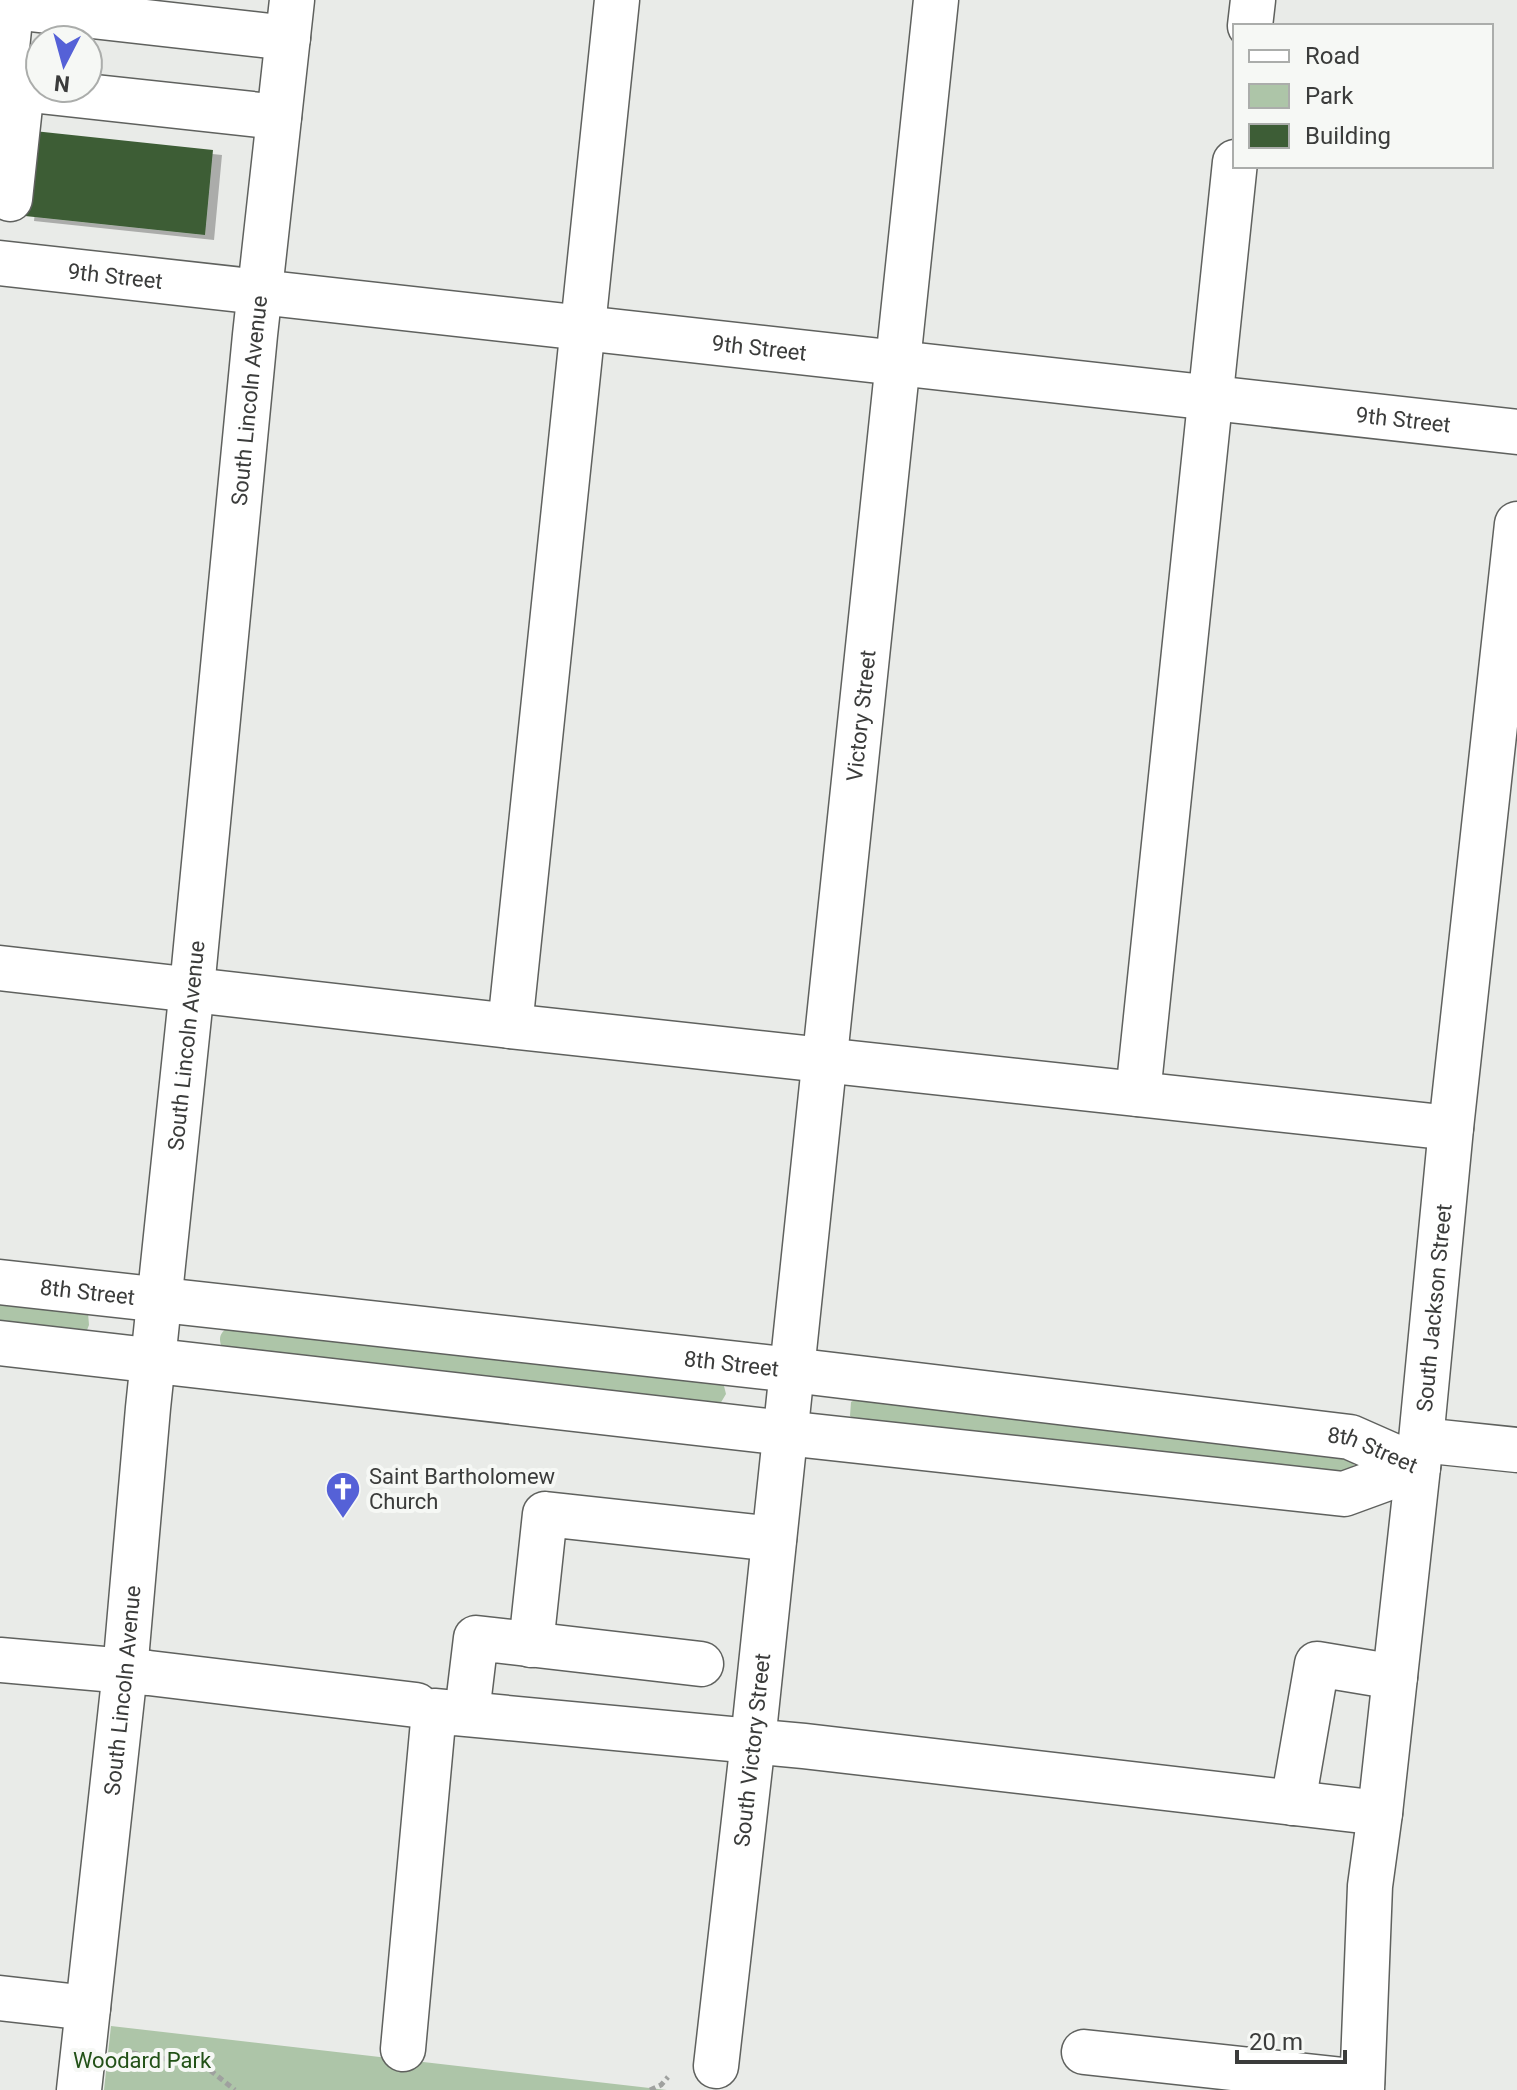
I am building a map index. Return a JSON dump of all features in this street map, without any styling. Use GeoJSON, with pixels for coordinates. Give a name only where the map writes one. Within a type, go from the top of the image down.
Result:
{"type":"FeatureCollection","features":[{"type":"Feature","properties":{"kind":"street"},"geometry":{"type":"LineString","coordinates":[[510,1026],[617,0]]}},
{"type":"Feature","properties":{"kind":"street","name":"Victory Street"},"geometry":{"type":"LineString","coordinates":[[785,1433],[936,0]]}},
{"type":"Feature","properties":{"kind":"street"},"geometry":{"type":"LineString","coordinates":[[1250,24],[1253,0]]}},
{"type":"Feature","properties":{"kind":"street"},"geometry":{"type":"LineString","coordinates":[[279,117],[3,87],[12,4],[290,19]]}},
{"type":"Feature","properties":{"kind":"street","name":"South Lincoln Avenue"},"geometry":{"type":"LineString","coordinates":[[79,2090],[125,1671],[159,1300],[290,19]]}},
{"type":"Feature","properties":{"kind":"street"},"geometry":{"type":"LineString","coordinates":[[10,199],[22,88]]}},
{"type":"Feature","properties":{"kind":"street"},"geometry":{"type":"LineString","coordinates":[[1138,1094],[1234,168]]}},
{"type":"Feature","properties":{"kind":"street","name":"9th Street"},"geometry":{"type":"LineString","coordinates":[[0,263],[1517,432]]}},
{"type":"Feature","properties":{"kind":"street","name":"South Jackson Street"},"geometry":{"type":"LineString","coordinates":[[1362,2086],[1370,1886],[1395,1677],[1517,524]]}},
{"type":"Feature","properties":{"kind":"street"},"geometry":{"type":"LineString","coordinates":[[0,968],[1451,1128]]}},
{"type":"Feature","properties":{"kind":"street","name":"8th Street"},"geometry":{"type":"LineString","coordinates":[[0,1282],[792,1370],[1350,1437],[1419,1453],[1517,1450]]}},
{"type":"Feature","properties":{"kind":"street","name":"8th Street"},"geometry":{"type":"LineString","coordinates":[[0,1343],[1344,1494],[1419,1453]]}},
{"type":"Feature","properties":{"kind":"street","name":"South Victory Street"},"geometry":{"type":"LineString","coordinates":[[716,2066],[785,1433]]}},
{"type":"Feature","properties":{"kind":"street"},"geometry":{"type":"LineString","coordinates":[[531,1645],[545,1514],[774,1539]]}},
{"type":"Feature","properties":{"kind":"street"},"geometry":{"type":"LineString","coordinates":[[467,1713],[476,1638],[701,1664]]}},
{"type":"Feature","properties":{"kind":"street"},"geometry":{"type":"LineString","coordinates":[[0,1660],[125,1671],[416,1705]]}},
{"type":"Feature","properties":{"kind":"street"},"geometry":{"type":"LineString","coordinates":[[1293,1803],[1317,1664],[1395,1677]]}},
{"type":"Feature","properties":{"kind":"street"},"geometry":{"type":"LineString","coordinates":[[403,2049],[434,1711],[753,1741],[1380,1813]]}},
{"type":"Feature","properties":{"kind":"street"},"geometry":{"type":"LineString","coordinates":[[0,1998],[88,2008]]}},
{"type":"Feature","properties":{"kind":"street"},"geometry":{"type":"LineString","coordinates":[[1084,2052],[1362,2086]]}},
{"type":"Feature","properties":{"kind":"path"},"geometry":{"type":"LineString","coordinates":[[132,2053],[211,2071],[235,2090]]}},
{"type":"Feature","properties":{"kind":"path"},"geometry":{"type":"LineString","coordinates":[[650,2090],[668,2077]]}},
{"type":"Feature","properties":{"kind":"green space"},"geometry":{"type":"Polygon","coordinates":[[[0,1303],[88,1313],[89,1325],[82,1333],[0,1325],[0,1303]]]}},
{"type":"Feature","properties":{"kind":"green space"},"geometry":{"type":"Polygon","coordinates":[[[228,1328],[720,1383],[726,1394],[720,1404],[222,1347],[220,1336],[228,1328]]]}},
{"type":"Feature","properties":{"kind":"green space"},"geometry":{"type":"Polygon","coordinates":[[[858,1398],[1354,1459],[1354,1465],[1349,1474],[857,1421],[850,1416],[851,1402],[858,1398]]]}},
{"type":"Feature","properties":{"kind":"green space","name":"Woodard Park"},"geometry":{"type":"Polygon","coordinates":[[[111,2026],[667,2090],[104,2090],[111,2026]]]}},
{"type":"Feature","properties":{"kind":"building"},"geometry":{"type":"Polygon","coordinates":[[[34,131],[213,150],[205,235],[25,216],[34,131]]]}},
{"type":"Feature","properties":{"kind":"place","name":"Saint Bartholomew Church"},"geometry":{"type":"Point","coordinates":[343,1520]}}]}
